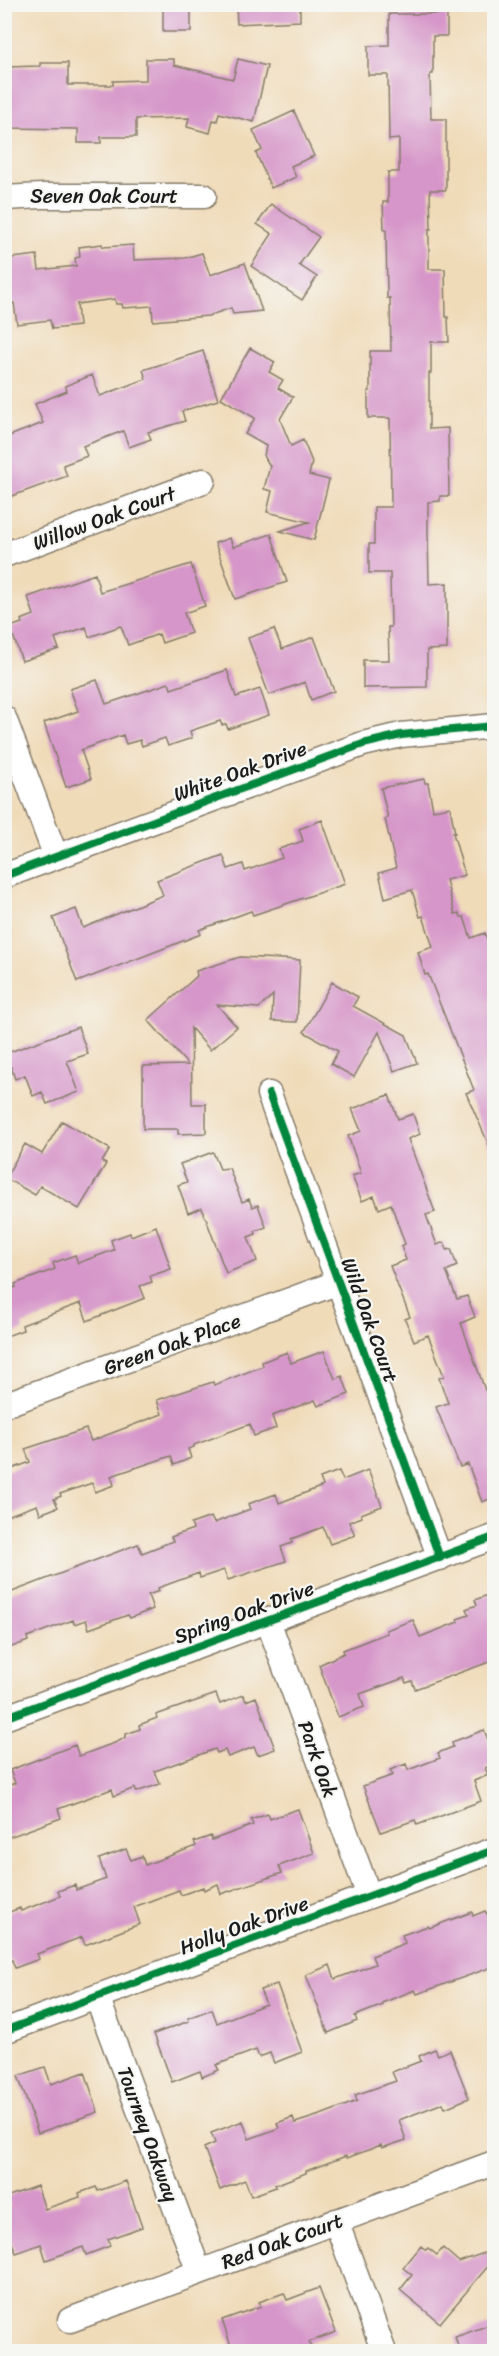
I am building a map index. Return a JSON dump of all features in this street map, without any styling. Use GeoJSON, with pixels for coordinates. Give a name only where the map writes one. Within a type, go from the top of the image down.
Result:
{"type":"FeatureCollection","features":[{"type":"Feature","properties":{"kind":"street","name":"Seven Oak Court"},"geometry":{"type":"LineString","coordinates":[[4,198],[204,196]]}},
{"type":"Feature","properties":{"kind":"street","name":"Willow Oak Court"},"geometry":{"type":"LineString","coordinates":[[4,555],[203,481]]}},
{"type":"Feature","properties":{"kind":"street"},"geometry":{"type":"LineString","coordinates":[[4,718],[56,857]]}},
{"type":"Feature","properties":{"kind":"street","name":"White Oak Drive"},"geometry":{"type":"LineString","coordinates":[[4,876],[363,744],[401,735],[495,726]]}},
{"type":"Feature","properties":{"kind":"street","name":"Wild Oak Court"},"geometry":{"type":"LineString","coordinates":[[269,1094],[440,1558]]}},
{"type":"Feature","properties":{"kind":"street","name":"Green Oak Place"},"geometry":{"type":"LineString","coordinates":[[4,1405],[339,1282]]}},
{"type":"Feature","properties":{"kind":"street","name":"Spring Oak Drive"},"geometry":{"type":"LineString","coordinates":[[4,1718],[495,1537]]}},
{"type":"Feature","properties":{"kind":"street","name":"Park Oak"},"geometry":{"type":"LineString","coordinates":[[268,1621],[369,1896]]}},
{"type":"Feature","properties":{"kind":"street","name":"Holly Oak Drive"},"geometry":{"type":"LineString","coordinates":[[4,2031],[495,1850]]}},
{"type":"Feature","properties":{"kind":"street","name":"Tourney Oakway"},"geometry":{"type":"LineString","coordinates":[[97,1997],[199,2272]]}},
{"type":"Feature","properties":{"kind":"street","name":"Red Oak Court"},"geometry":{"type":"LineString","coordinates":[[70,2320],[495,2163]]}},
{"type":"Feature","properties":{"kind":"street"},"geometry":{"type":"LineString","coordinates":[[336,2221],[384,2352]]}},
{"type":"Feature","properties":{"kind":"building"},"geometry":{"type":"Polygon","coordinates":[[[163,4],[191,4],[191,32],[163,32],[163,4]]]}},
{"type":"Feature","properties":{"kind":"building"},"geometry":{"type":"Polygon","coordinates":[[[236,4],[300,4],[300,21],[237,24],[236,4]]]}},
{"type":"Feature","properties":{"kind":"building"},"geometry":{"type":"Polygon","coordinates":[[[389,14],[447,14],[447,36],[433,36],[433,74],[430,74],[431,119],[446,119],[446,190],[430,190],[429,269],[445,269],[449,342],[431,342],[429,429],[448,428],[449,496],[440,496],[440,501],[428,502],[428,533],[429,584],[447,583],[447,649],[427,650],[427,687],[363,688],[363,660],[389,660],[388,627],[391,627],[390,573],[369,573],[369,544],[374,544],[374,507],[391,507],[390,418],[368,418],[370,351],[391,351],[390,298],[387,298],[386,230],[384,230],[383,202],[388,202],[388,172],[399,172],[399,139],[389,140],[388,75],[368,75],[368,46],[389,45],[389,14]]]}},
{"type":"Feature","properties":{"kind":"building"},"geometry":{"type":"Polygon","coordinates":[[[146,59],[174,59],[174,65],[233,79],[238,59],[267,66],[254,122],[219,113],[217,121],[213,120],[210,133],[187,127],[189,118],[136,119],[136,137],[101,137],[101,143],[78,143],[78,129],[4,128],[5,67],[68,63],[68,85],[113,85],[113,81],[146,80],[146,59]]]}},
{"type":"Feature","properties":{"kind":"building"},"geometry":{"type":"Polygon","coordinates":[[[294,111],[314,156],[291,166],[296,177],[271,188],[256,153],[262,150],[253,130],[294,111]]]}},
{"type":"Feature","properties":{"kind":"building"},"geometry":{"type":"Polygon","coordinates":[[[271,204],[319,237],[299,265],[317,277],[302,300],[251,266],[272,234],[257,224],[271,204]]]}},
{"type":"Feature","properties":{"kind":"building"},"geometry":{"type":"Polygon","coordinates":[[[102,244],[103,247],[133,245],[134,260],[185,258],[202,253],[210,275],[245,263],[262,311],[233,314],[231,308],[208,316],[153,321],[152,306],[123,308],[122,304],[116,304],[115,299],[77,304],[79,326],[52,329],[50,320],[17,324],[14,303],[4,304],[4,259],[37,255],[39,270],[76,266],[75,258],[80,257],[79,247],[102,244]]]}},
{"type":"Feature","properties":{"kind":"building"},"geometry":{"type":"Polygon","coordinates":[[[250,348],[275,362],[269,372],[283,380],[278,388],[293,397],[280,419],[291,446],[303,440],[312,462],[309,475],[329,480],[314,540],[280,531],[309,522],[267,512],[272,491],[264,489],[270,466],[264,456],[266,446],[245,434],[255,418],[221,398],[250,348]]]}},
{"type":"Feature","properties":{"kind":"building"},"geometry":{"type":"Polygon","coordinates":[[[203,351],[218,400],[182,411],[185,421],[148,432],[151,439],[129,447],[123,431],[83,446],[87,456],[63,465],[67,476],[4,499],[4,438],[43,423],[35,404],[67,391],[65,386],[92,375],[100,396],[146,379],[143,370],[203,351]]]}},
{"type":"Feature","properties":{"kind":"building"},"geometry":{"type":"Polygon","coordinates":[[[271,534],[287,582],[235,599],[215,543],[230,538],[233,547],[271,534]]]}},
{"type":"Feature","properties":{"kind":"building"},"geometry":{"type":"Polygon","coordinates":[[[191,564],[205,606],[184,613],[191,633],[162,643],[159,634],[128,645],[121,626],[89,637],[86,627],[55,638],[59,649],[22,661],[10,627],[34,615],[28,597],[95,574],[100,592],[191,564]]]}},
{"type":"Feature","properties":{"kind":"building"},"geometry":{"type":"Polygon","coordinates":[[[274,629],[282,649],[314,637],[334,691],[311,700],[305,682],[269,695],[248,638],[274,629]]]}},
{"type":"Feature","properties":{"kind":"building"},"geometry":{"type":"Polygon","coordinates":[[[227,670],[236,697],[260,689],[269,715],[228,729],[226,724],[222,725],[220,721],[190,731],[192,738],[168,746],[165,738],[142,746],[140,740],[126,744],[123,735],[81,750],[91,779],[66,787],[44,723],[78,711],[70,689],[97,680],[106,704],[169,683],[171,689],[227,670]]]}},
{"type":"Feature","properties":{"kind":"building"},"geometry":{"type":"Polygon","coordinates":[[[424,779],[425,783],[428,783],[433,810],[450,807],[455,833],[453,833],[465,875],[446,880],[455,914],[459,913],[461,917],[464,917],[471,938],[485,933],[495,963],[495,1001],[490,1003],[495,1016],[495,1159],[466,1093],[474,1090],[428,974],[425,975],[418,952],[433,947],[423,916],[420,917],[412,890],[385,898],[379,873],[396,868],[381,788],[424,779]]]}},
{"type":"Feature","properties":{"kind":"building"},"geometry":{"type":"Polygon","coordinates":[[[322,820],[345,884],[253,915],[251,911],[199,930],[201,934],[77,982],[53,918],[76,909],[83,928],[163,895],[157,880],[223,855],[228,869],[243,864],[245,871],[282,858],[279,849],[303,841],[299,829],[322,820]]]}},
{"type":"Feature","properties":{"kind":"building"},"geometry":{"type":"Polygon","coordinates":[[[240,957],[300,960],[297,1022],[272,1021],[273,995],[259,1008],[217,1005],[237,1027],[210,1050],[191,1028],[192,1104],[206,1104],[206,1133],[178,1134],[178,1129],[143,1129],[143,1066],[188,1065],[148,1020],[197,976],[196,971],[240,957]]]}},
{"type":"Feature","properties":{"kind":"building"},"geometry":{"type":"Polygon","coordinates":[[[332,982],[358,997],[353,1006],[406,1035],[417,1063],[394,1071],[379,1032],[354,1077],[331,1064],[338,1051],[304,1032],[332,982]]]}},
{"type":"Feature","properties":{"kind":"building"},"geometry":{"type":"Polygon","coordinates":[[[78,1027],[88,1054],[67,1061],[79,1092],[47,1104],[42,1092],[33,1096],[25,1075],[15,1079],[11,1067],[4,1066],[4,1054],[78,1027]]]}},
{"type":"Feature","properties":{"kind":"building"},"geometry":{"type":"Polygon","coordinates":[[[389,1095],[398,1119],[413,1114],[420,1134],[408,1139],[435,1212],[426,1215],[437,1245],[444,1242],[447,1250],[451,1249],[457,1266],[446,1271],[457,1299],[467,1296],[475,1317],[461,1323],[485,1390],[495,1387],[495,1497],[482,1502],[468,1464],[460,1467],[436,1407],[448,1403],[439,1378],[444,1376],[428,1335],[414,1341],[405,1319],[410,1317],[390,1266],[406,1260],[401,1246],[405,1244],[391,1204],[379,1209],[374,1196],[362,1201],[352,1176],[361,1173],[348,1136],[361,1131],[352,1109],[389,1095]]]}},
{"type":"Feature","properties":{"kind":"building"},"geometry":{"type":"Polygon","coordinates":[[[62,1121],[110,1149],[102,1162],[106,1164],[79,1209],[40,1186],[35,1195],[5,1178],[25,1144],[42,1154],[62,1121]]]}},
{"type":"Feature","properties":{"kind":"building"},"geometry":{"type":"Polygon","coordinates":[[[213,1152],[220,1169],[229,1168],[242,1202],[249,1199],[252,1207],[258,1205],[266,1227],[255,1231],[256,1234],[248,1237],[257,1261],[226,1273],[202,1208],[188,1213],[178,1185],[187,1182],[180,1164],[213,1152]]]}},
{"type":"Feature","properties":{"kind":"building"},"geometry":{"type":"Polygon","coordinates":[[[156,1226],[171,1269],[150,1276],[152,1282],[140,1286],[145,1298],[87,1321],[81,1303],[22,1325],[23,1330],[4,1337],[4,1284],[8,1290],[16,1287],[15,1284],[55,1269],[53,1263],[75,1255],[78,1263],[114,1250],[111,1240],[130,1233],[131,1236],[156,1226]]]}},
{"type":"Feature","properties":{"kind":"building"},"geometry":{"type":"Polygon","coordinates":[[[324,1351],[335,1379],[342,1376],[349,1394],[318,1406],[315,1400],[272,1416],[276,1428],[254,1436],[250,1424],[194,1445],[188,1449],[191,1458],[174,1465],[171,1456],[111,1476],[114,1485],[95,1492],[92,1483],[60,1494],[61,1496],[54,1499],[58,1507],[40,1514],[37,1505],[4,1517],[4,1472],[30,1462],[25,1449],[86,1429],[91,1441],[162,1414],[157,1400],[213,1382],[214,1385],[263,1366],[262,1362],[287,1352],[291,1363],[324,1351]]]}},
{"type":"Feature","properties":{"kind":"building"},"geometry":{"type":"Polygon","coordinates":[[[368,1470],[382,1506],[361,1514],[362,1517],[349,1522],[355,1535],[330,1544],[323,1527],[291,1539],[292,1543],[281,1547],[286,1561],[228,1580],[224,1570],[200,1578],[199,1573],[158,1588],[159,1591],[148,1595],[153,1609],[89,1629],[86,1620],[74,1624],[73,1620],[27,1637],[28,1641],[4,1650],[4,1595],[138,1544],[142,1553],[173,1541],[171,1537],[193,1529],[191,1524],[211,1517],[214,1523],[250,1509],[248,1504],[276,1494],[279,1503],[323,1486],[320,1478],[339,1471],[343,1480],[368,1470]]]}},
{"type":"Feature","properties":{"kind":"building"},"geometry":{"type":"Polygon","coordinates":[[[495,1592],[495,1660],[415,1689],[412,1681],[406,1683],[404,1678],[360,1694],[364,1707],[338,1717],[319,1665],[344,1653],[343,1650],[413,1620],[420,1637],[458,1622],[457,1619],[469,1615],[466,1609],[477,1605],[475,1600],[495,1592]]]}},
{"type":"Feature","properties":{"kind":"building"},"geometry":{"type":"Polygon","coordinates":[[[216,1694],[220,1704],[243,1695],[246,1701],[256,1697],[275,1749],[258,1755],[254,1747],[228,1757],[225,1750],[217,1753],[215,1749],[155,1771],[160,1784],[136,1792],[135,1788],[114,1796],[112,1789],[58,1809],[61,1818],[4,1839],[4,1787],[15,1783],[10,1770],[75,1745],[79,1756],[117,1742],[126,1737],[126,1734],[140,1729],[139,1725],[157,1718],[156,1715],[216,1694]]]}},
{"type":"Feature","properties":{"kind":"building"},"geometry":{"type":"Polygon","coordinates":[[[484,1730],[495,1757],[495,1764],[485,1768],[488,1775],[474,1781],[481,1801],[417,1825],[415,1820],[381,1832],[363,1786],[393,1775],[390,1770],[406,1764],[408,1770],[440,1758],[438,1753],[453,1747],[452,1742],[484,1730]]]}},
{"type":"Feature","properties":{"kind":"building"},"geometry":{"type":"Polygon","coordinates":[[[298,1809],[314,1853],[279,1866],[282,1873],[221,1894],[218,1884],[181,1895],[179,1890],[134,1907],[140,1924],[85,1945],[82,1937],[37,1954],[39,1959],[15,1968],[12,1960],[4,1963],[4,1914],[20,1908],[21,1911],[60,1896],[58,1891],[75,1885],[76,1890],[106,1879],[99,1859],[126,1849],[131,1860],[142,1856],[145,1865],[196,1846],[194,1842],[211,1836],[212,1840],[253,1825],[251,1820],[268,1814],[270,1819],[298,1809]]]}},
{"type":"Feature","properties":{"kind":"building"},"geometry":{"type":"Polygon","coordinates":[[[485,1911],[487,1914],[495,1911],[495,1966],[417,1994],[415,1990],[382,2003],[383,2005],[355,2016],[357,2021],[328,2033],[306,1975],[330,1965],[335,1979],[375,1964],[372,1956],[405,1943],[402,1935],[472,1912],[473,1916],[485,1911]]]}},
{"type":"Feature","properties":{"kind":"building"},"geometry":{"type":"Polygon","coordinates":[[[277,1984],[302,2052],[274,2063],[270,2053],[259,2057],[256,2050],[216,2065],[219,2070],[202,2077],[200,2071],[172,2082],[154,2034],[189,2021],[188,2018],[212,2009],[217,2023],[266,2004],[260,1990],[277,1984]]]}},
{"type":"Feature","properties":{"kind":"building"},"geometry":{"type":"Polygon","coordinates":[[[435,2049],[438,2055],[450,2050],[469,2098],[445,2108],[443,2103],[399,2120],[406,2140],[382,2148],[381,2145],[347,2158],[346,2156],[251,2196],[245,2180],[220,2190],[204,2148],[215,2143],[211,2133],[243,2121],[249,2139],[279,2128],[277,2123],[293,2117],[295,2123],[323,2114],[357,2101],[355,2095],[396,2081],[392,2072],[421,2061],[419,2056],[435,2049]]]}},
{"type":"Feature","properties":{"kind":"building"},"geometry":{"type":"Polygon","coordinates":[[[45,2067],[51,2084],[85,2072],[98,2112],[38,2133],[18,2076],[45,2067]]]}},
{"type":"Feature","properties":{"kind":"building"},"geometry":{"type":"Polygon","coordinates":[[[126,2181],[142,2227],[108,2239],[110,2246],[86,2255],[83,2247],[46,2260],[41,2244],[16,2253],[4,2222],[4,2210],[10,2208],[6,2197],[37,2186],[45,2209],[80,2197],[79,2193],[96,2187],[98,2191],[126,2181]]]}},
{"type":"Feature","properties":{"kind":"building"},"geometry":{"type":"Polygon","coordinates":[[[421,2246],[437,2255],[443,2248],[459,2262],[495,2249],[495,2258],[440,2323],[400,2290],[412,2275],[403,2268],[421,2246]]]}},
{"type":"Feature","properties":{"kind":"building"},"geometry":{"type":"Polygon","coordinates":[[[319,2288],[336,2332],[309,2342],[311,2347],[299,2352],[233,2352],[222,2320],[261,2306],[259,2302],[284,2293],[287,2300],[319,2288]]]}},
{"type":"Feature","properties":{"kind":"building"},"geometry":{"type":"Polygon","coordinates":[[[495,2323],[495,2352],[460,2352],[455,2337],[495,2323]]]}},
{"type":"Feature","properties":{"kind":"cycle path"},"geometry":{"type":"LineString","coordinates":[[4,876],[363,744],[401,735],[494,726]]}},
{"type":"Feature","properties":{"kind":"cycle path"},"geometry":{"type":"LineString","coordinates":[[269,1094],[440,1558]]}},
{"type":"Feature","properties":{"kind":"cycle path"},"geometry":{"type":"LineString","coordinates":[[4,1718],[494,1537]]}},
{"type":"Feature","properties":{"kind":"cycle path"},"geometry":{"type":"LineString","coordinates":[[4,2031],[494,1850]]}}]}
